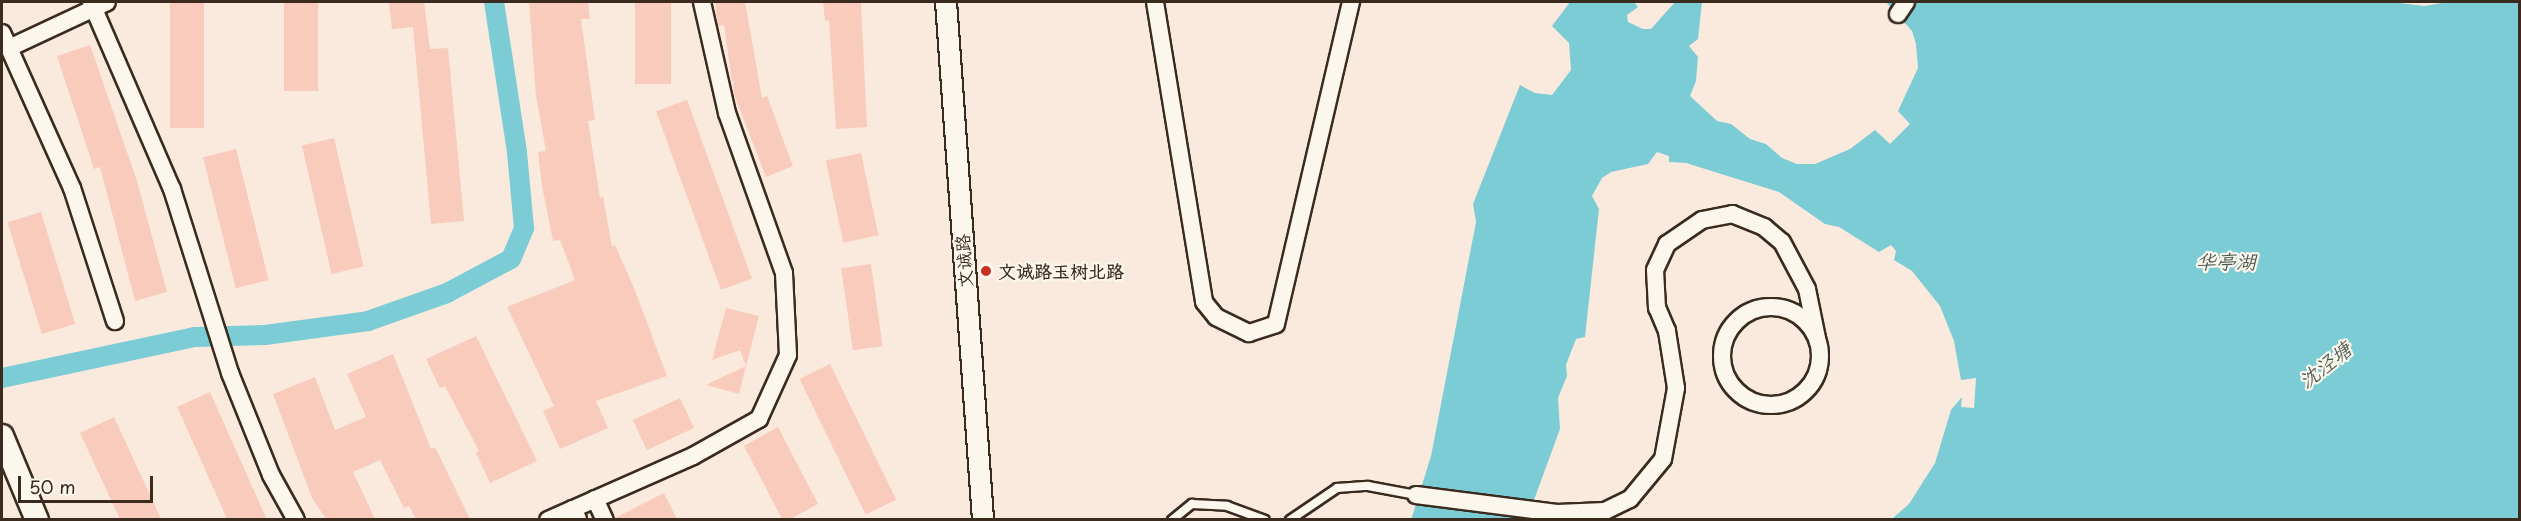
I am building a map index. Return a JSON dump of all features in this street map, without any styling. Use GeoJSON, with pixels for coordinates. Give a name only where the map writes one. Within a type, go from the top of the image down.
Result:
{"type":"FeatureCollection","features":[{"type":"Feature","properties":{"kind":"main road"},"geometry":{"type":"LineString","coordinates":[[2,436],[37,519]]}},
{"type":"Feature","properties":{"kind":"street"},"geometry":{"type":"LineString","coordinates":[[548,519],[575,514],[595,500],[693,456],[759,419],[788,356],[784,273],[727,113],[702,2]]}},
{"type":"Feature","properties":{"kind":"street","name":"文诚路"},"geometry":{"type":"LineString","coordinates":[[946,2],[983,519]]}},
{"type":"Feature","properties":{"kind":"street"},"geometry":{"type":"LineString","coordinates":[[1155,2],[1204,302],[1216,317],[1249,333],[1276,324],[1351,2]]}},
{"type":"Feature","properties":{"kind":"street"},"geometry":{"type":"LineString","coordinates":[[115,321],[72,188],[5,41],[97,3],[172,189],[230,373],[271,475],[296,519]]}},
{"type":"Feature","properties":{"kind":"street"},"geometry":{"type":"LineString","coordinates":[[1416,495],[1530,512],[1605,511],[1630,499],[1663,459],[1676,388],[1667,331],[1657,309],[1655,270],[1667,244],[1689,227],[1731,214],[1764,227],[1782,242],[1807,289],[1817,338],[1819,369],[1801,396],[1787,403],[1755,403],[1741,396],[1723,369],[1725,336],[1748,311],[1772,306],[1796,312],[1817,338]]}},
{"type":"Feature","properties":{"kind":"street"},"geometry":{"type":"LineString","coordinates":[[595,500],[605,519]]}},
{"type":"Feature","properties":{"kind":"lane"},"geometry":{"type":"LineString","coordinates":[[1290,519],[1337,488],[1368,486],[1416,495]]}},
{"type":"Feature","properties":{"kind":"lane"},"geometry":{"type":"LineString","coordinates":[[1172,519],[1192,504],[1227,506],[1265,519]]}},
{"type":"Feature","properties":{"kind":"water","name":"华亭湖"},"geometry":{"type":"Polygon","coordinates":[[[1570,2],[1634,2],[1638,7],[1627,15],[1628,22],[1643,29],[1651,29],[1675,2],[1702,2],[1698,39],[1689,46],[1698,57],[1696,81],[1690,96],[1717,121],[1731,124],[1750,139],[1766,144],[1782,158],[1797,164],[1815,164],[1850,149],[1875,130],[1890,144],[1910,124],[1898,111],[1918,68],[1916,44],[1912,31],[1886,2],[2391,2],[2424,6],[2448,2],[2519,2],[2519,519],[1892,519],[1909,504],[1935,463],[1951,410],[1962,397],[1961,407],[1974,408],[1976,378],[1961,380],[1954,341],[1940,306],[1912,271],[1894,260],[1896,251],[1891,245],[1879,252],[1839,227],[1825,224],[1779,192],[1686,163],[1669,162],[1669,156],[1657,152],[1648,164],[1611,172],[1602,178],[1592,196],[1599,209],[1585,337],[1576,339],[1566,365],[1567,376],[1558,398],[1560,429],[1527,519],[1411,520],[1431,456],[1476,222],[1473,204],[1520,85],[1535,93],[1552,95],[1571,70],[1569,43],[1552,26],[1570,2]]]}},
{"type":"Feature","properties":{"kind":"building"},"geometry":{"type":"Polygon","coordinates":[[[170,2],[204,2],[204,128],[170,128],[170,2]]]}},
{"type":"Feature","properties":{"kind":"building"},"geometry":{"type":"Polygon","coordinates":[[[284,2],[318,2],[318,91],[284,91],[284,2]]]}},
{"type":"Feature","properties":{"kind":"building"},"geometry":{"type":"Polygon","coordinates":[[[389,2],[424,2],[430,49],[448,48],[464,221],[431,224],[413,27],[392,29],[389,2]]]}},
{"type":"Feature","properties":{"kind":"building"},"geometry":{"type":"Polygon","coordinates":[[[529,2],[588,2],[590,19],[581,19],[595,120],[588,121],[600,198],[603,197],[612,247],[615,245],[634,288],[667,376],[596,401],[608,428],[560,449],[543,411],[554,406],[507,307],[575,280],[560,240],[553,241],[542,186],[538,152],[546,151],[536,96],[529,2]]]}},
{"type":"Feature","properties":{"kind":"building"},"geometry":{"type":"Polygon","coordinates":[[[635,2],[671,2],[671,84],[635,84],[635,2]]]}},
{"type":"Feature","properties":{"kind":"building"},"geometry":{"type":"Polygon","coordinates":[[[715,2],[745,2],[762,98],[767,96],[793,166],[766,177],[734,94],[733,82],[736,81],[732,81],[724,25],[718,26],[715,2]]]}},
{"type":"Feature","properties":{"kind":"building"},"geometry":{"type":"Polygon","coordinates":[[[823,2],[861,2],[867,127],[836,129],[829,20],[825,21],[823,2]]]}},
{"type":"Feature","properties":{"kind":"building"},"geometry":{"type":"Polygon","coordinates":[[[90,45],[137,181],[167,292],[135,301],[100,167],[94,169],[57,56],[90,45]]]}},
{"type":"Feature","properties":{"kind":"building"},"geometry":{"type":"Polygon","coordinates":[[[687,100],[752,279],[721,290],[656,111],[687,100]]]}},
{"type":"Feature","properties":{"kind":"building"},"geometry":{"type":"Polygon","coordinates":[[[334,138],[364,267],[332,274],[302,145],[334,138]]]}},
{"type":"Feature","properties":{"kind":"building"},"geometry":{"type":"Polygon","coordinates":[[[236,149],[269,280],[236,288],[203,157],[236,149]]]}},
{"type":"Feature","properties":{"kind":"building"},"geometry":{"type":"Polygon","coordinates":[[[861,153],[878,235],[843,243],[826,160],[861,153]]]}},
{"type":"Feature","properties":{"kind":"building"},"geometry":{"type":"Polygon","coordinates":[[[41,212],[75,324],[42,334],[8,222],[41,212]]]}},
{"type":"Feature","properties":{"kind":"building"},"geometry":{"type":"Polygon","coordinates":[[[871,264],[883,346],[853,350],[841,268],[871,264]]]}},
{"type":"Feature","properties":{"kind":"building"},"geometry":{"type":"Polygon","coordinates":[[[726,308],[759,316],[746,366],[740,350],[712,360],[726,308]]]}},
{"type":"Feature","properties":{"kind":"building"},"geometry":{"type":"Polygon","coordinates":[[[476,336],[537,461],[490,483],[476,453],[479,451],[445,386],[440,388],[426,359],[476,336]]]}},
{"type":"Feature","properties":{"kind":"building"},"geometry":{"type":"Polygon","coordinates":[[[393,354],[431,449],[435,447],[470,519],[416,519],[409,506],[404,508],[380,460],[353,472],[375,519],[326,519],[312,498],[273,394],[315,377],[335,430],[366,417],[347,374],[393,354]]]}},
{"type":"Feature","properties":{"kind":"building"},"geometry":{"type":"Polygon","coordinates":[[[830,364],[896,500],[866,515],[799,379],[830,364]]]}},
{"type":"Feature","properties":{"kind":"building"},"geometry":{"type":"Polygon","coordinates":[[[746,366],[739,394],[706,385],[746,366]]]}},
{"type":"Feature","properties":{"kind":"building"},"geometry":{"type":"Polygon","coordinates":[[[210,392],[267,519],[228,520],[177,407],[210,392]]]}},
{"type":"Feature","properties":{"kind":"building"},"geometry":{"type":"Polygon","coordinates":[[[680,398],[694,428],[647,450],[633,420],[680,398]]]}},
{"type":"Feature","properties":{"kind":"building"},"geometry":{"type":"Polygon","coordinates":[[[114,417],[161,519],[120,519],[80,433],[114,417]]]}},
{"type":"Feature","properties":{"kind":"building"},"geometry":{"type":"Polygon","coordinates":[[[778,427],[818,504],[790,519],[782,519],[744,446],[778,427]]]}},
{"type":"Feature","properties":{"kind":"building"},"geometry":{"type":"Polygon","coordinates":[[[664,493],[677,519],[615,519],[615,518],[664,493]]]}},
{"type":"Feature","properties":{"kind":"waterway"},"geometry":{"type":"LineString","coordinates":[[2,378],[195,337],[265,335],[368,321],[447,293],[511,259],[524,228],[517,152],[494,2]]}},
{"type":"Feature","properties":{"kind":"place","name":"文诚路玉树北路"},"geometry":{"type":"Point","coordinates":[986,271]}},
{"type":"Feature","properties":{"kind":"water label","name":"沈泾塘"},"geometry":{"type":"Point","coordinates":[2325,365]}}]}
